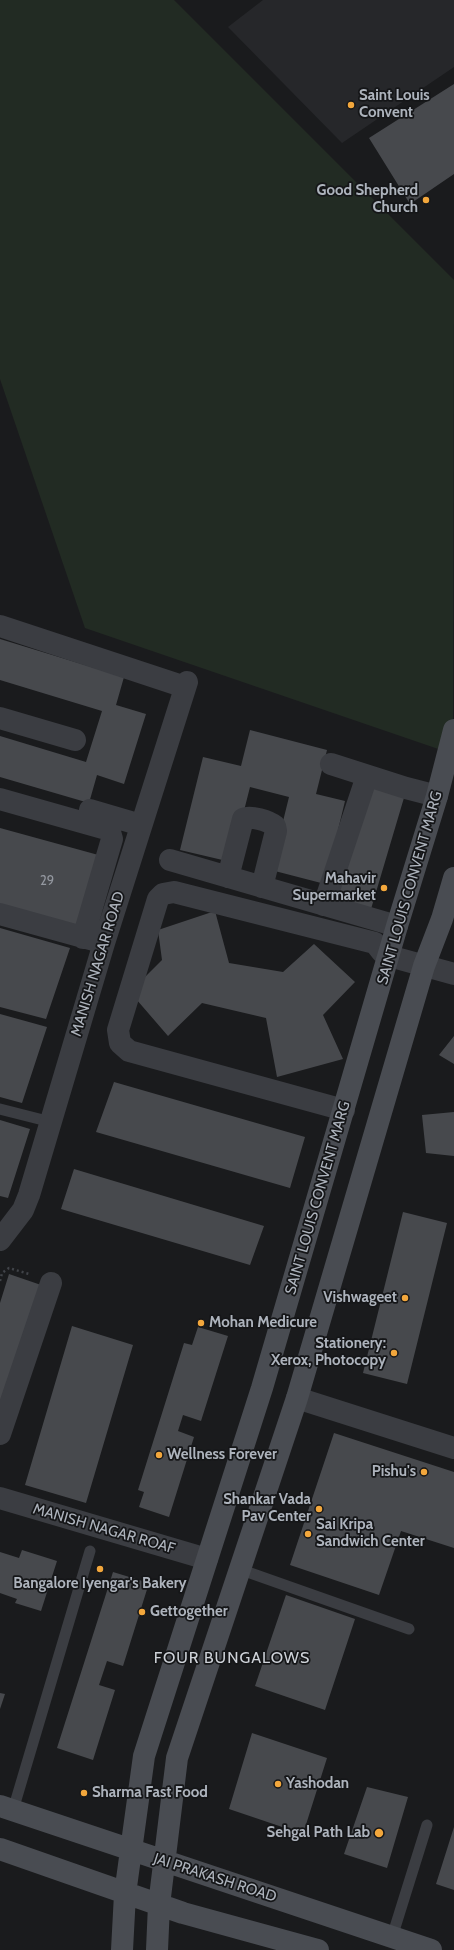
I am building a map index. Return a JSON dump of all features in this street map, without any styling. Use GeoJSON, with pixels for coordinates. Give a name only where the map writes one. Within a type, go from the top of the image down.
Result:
{"type":"FeatureCollection","features":[{"type":"Feature","properties":{"kind":"main road","name":"SAINT LOUIS CONVENT MARG"},"geometry":{"type":"LineString","coordinates":[[122,1950],[125,1894],[144,1756],[264,1381],[397,926],[437,796],[454,730]]}},
{"type":"Feature","properties":{"kind":"main road"},"geometry":{"type":"LineString","coordinates":[[157,1950],[159,1905],[166,1862],[178,1758],[296,1398],[424,966],[442,919],[454,878]]}},
{"type":"Feature","properties":{"kind":"main road","name":"JAI PRAKASH ROAD"},"geometry":{"type":"LineString","coordinates":[[6,1808],[431,1950]]}},
{"type":"Feature","properties":{"kind":"main road"},"geometry":{"type":"LineString","coordinates":[[0,1849],[159,1905],[318,1950]]}},
{"type":"Feature","properties":{"kind":"street","name":"MANISH NAGAR ROAD"},"geometry":{"type":"LineString","coordinates":[[0,626],[186,685],[104,944],[26,1205],[13,1225],[0,1240]]}},
{"type":"Feature","properties":{"kind":"street"},"geometry":{"type":"LineString","coordinates":[[0,718],[75,740]]}},
{"type":"Feature","properties":{"kind":"street"},"geometry":{"type":"LineString","coordinates":[[331,764],[366,776],[437,796]]}},
{"type":"Feature","properties":{"kind":"street"},"geometry":{"type":"LineString","coordinates":[[324,905],[366,776]]}},
{"type":"Feature","properties":{"kind":"street"},"geometry":{"type":"LineString","coordinates":[[0,785],[141,825]]}},
{"type":"Feature","properties":{"kind":"street"},"geometry":{"type":"LineString","coordinates":[[0,799],[106,829],[110,832],[112,839],[83,938]]}},
{"type":"Feature","properties":{"kind":"street"},"geometry":{"type":"LineString","coordinates":[[228,877],[243,819],[248,818],[272,824],[275,826],[276,831],[262,887]]}},
{"type":"Feature","properties":{"kind":"street"},"geometry":{"type":"LineString","coordinates":[[170,860],[397,926]]}},
{"type":"Feature","properties":{"kind":"street"},"geometry":{"type":"LineString","coordinates":[[344,1110],[129,1051],[120,1043],[118,1030],[158,899],[169,892],[375,943],[382,952],[389,956],[454,974]]}},
{"type":"Feature","properties":{"kind":"street"},"geometry":{"type":"LineString","coordinates":[[0,914],[104,944]]}},
{"type":"Feature","properties":{"kind":"street"},"geometry":{"type":"LineString","coordinates":[[0,1434],[51,1283]]}},
{"type":"Feature","properties":{"kind":"street"},"geometry":{"type":"LineString","coordinates":[[296,1398],[454,1448]]}},
{"type":"Feature","properties":{"kind":"street","name":"MANISH NAGAR ROAF"},"geometry":{"type":"LineString","coordinates":[[0,1498],[207,1559]]}},
{"type":"Feature","properties":{"kind":"lane"},"geometry":{"type":"LineString","coordinates":[[0,1109],[51,1122]]}},
{"type":"Feature","properties":{"kind":"lane"},"geometry":{"type":"LineString","coordinates":[[6,1808],[90,1551]]}},
{"type":"Feature","properties":{"kind":"lane"},"geometry":{"type":"LineString","coordinates":[[239,1569],[409,1629]]}},
{"type":"Feature","properties":{"kind":"lane"},"geometry":{"type":"LineString","coordinates":[[392,1937],[427,1825]]}},
{"type":"Feature","properties":{"kind":"path"},"geometry":{"type":"LineString","coordinates":[[0,1281],[2,1273],[9,1268],[50,1280],[51,1283]]}},
{"type":"Feature","properties":{"kind":"shaded area"},"geometry":{"type":"Polygon","coordinates":[[[0,0],[174,0],[454,280],[453,754],[85,628],[0,379],[0,0]]]}},
{"type":"Feature","properties":{"kind":"shaded area","name":"Saint Louis Convent"},"geometry":{"type":"Polygon","coordinates":[[[263,0],[454,0],[454,67],[342,143],[228,27],[263,0]]]}},
{"type":"Feature","properties":{"kind":"building"},"geometry":{"type":"Polygon","coordinates":[[[454,84],[454,174],[410,204],[369,138],[454,84]]]}},
{"type":"Feature","properties":{"kind":"building"},"geometry":{"type":"Polygon","coordinates":[[[0,639],[124,677],[116,705],[146,714],[124,784],[97,775],[89,803],[0,777],[0,736],[86,762],[102,711],[0,680],[0,639]]]}},
{"type":"Feature","properties":{"kind":"building"},"geometry":{"type":"Polygon","coordinates":[[[250,730],[327,750],[316,794],[345,801],[325,884],[271,870],[289,797],[250,787],[231,862],[180,850],[203,757],[241,766],[250,730]]]}},
{"type":"Feature","properties":{"kind":"building"},"geometry":{"type":"Polygon","coordinates":[[[371,783],[406,791],[371,909],[334,901],[371,783]]]}},
{"type":"Feature","properties":{"kind":"building"},"geometry":{"type":"Polygon","coordinates":[[[0,828],[102,856],[81,929],[0,906],[0,828]]]}},
{"type":"Feature","properties":{"kind":"building"},"geometry":{"type":"Polygon","coordinates":[[[215,911],[229,963],[283,972],[314,944],[355,982],[323,1015],[343,1059],[277,1077],[266,1018],[202,1003],[168,1036],[130,992],[162,960],[158,930],[215,911]]]}},
{"type":"Feature","properties":{"kind":"building"},"geometry":{"type":"Polygon","coordinates":[[[0,928],[70,948],[46,1019],[0,1007],[0,928]]]}},
{"type":"Feature","properties":{"kind":"building"},"geometry":{"type":"Polygon","coordinates":[[[0,1014],[47,1027],[22,1103],[0,1097],[0,1014]]]}},
{"type":"Feature","properties":{"kind":"building"},"geometry":{"type":"Polygon","coordinates":[[[454,1036],[454,1064],[439,1055],[454,1036]]]}},
{"type":"Feature","properties":{"kind":"building"},"geometry":{"type":"Polygon","coordinates":[[[114,1082],[305,1137],[290,1188],[96,1132],[114,1082]]]}},
{"type":"Feature","properties":{"kind":"building"},"geometry":{"type":"Polygon","coordinates":[[[454,1112],[454,1156],[426,1153],[422,1115],[454,1112]]]}},
{"type":"Feature","properties":{"kind":"building"},"geometry":{"type":"Polygon","coordinates":[[[0,1120],[30,1129],[8,1198],[0,1196],[0,1120]]]}},
{"type":"Feature","properties":{"kind":"building"},"geometry":{"type":"Polygon","coordinates":[[[74,1169],[264,1226],[250,1265],[61,1209],[74,1169]]]}},
{"type":"Feature","properties":{"kind":"building","name":"Vishwageet"},"geometry":{"type":"Polygon","coordinates":[[[403,1212],[447,1223],[407,1384],[363,1373],[403,1212]]]}},
{"type":"Feature","properties":{"kind":"building"},"geometry":{"type":"Polygon","coordinates":[[[9,1274],[44,1286],[0,1421],[0,1303],[9,1274]]]}},
{"type":"Feature","properties":{"kind":"building"},"geometry":{"type":"Polygon","coordinates":[[[72,1326],[133,1345],[86,1503],[25,1485],[72,1326]]]}},
{"type":"Feature","properties":{"kind":"building"},"geometry":{"type":"Polygon","coordinates":[[[198,1327],[228,1336],[201,1421],[183,1415],[178,1431],[194,1437],[169,1517],[139,1507],[144,1492],[138,1490],[184,1343],[192,1345],[198,1327]]]}},
{"type":"Feature","properties":{"kind":"building"},"geometry":{"type":"Polygon","coordinates":[[[334,1433],[454,1472],[454,1548],[401,1531],[379,1595],[290,1565],[334,1433]]]}},
{"type":"Feature","properties":{"kind":"building"},"geometry":{"type":"Polygon","coordinates":[[[22,1550],[57,1561],[41,1611],[15,1603],[17,1599],[0,1593],[0,1552],[19,1558],[22,1550]]]}},
{"type":"Feature","properties":{"kind":"building"},"geometry":{"type":"Polygon","coordinates":[[[113,1572],[149,1583],[123,1666],[107,1661],[99,1685],[115,1690],[93,1760],[57,1748],[113,1572]]]}},
{"type":"Feature","properties":{"kind":"building"},"geometry":{"type":"Polygon","coordinates":[[[286,1595],[355,1619],[325,1710],[255,1686],[286,1595]]]}},
{"type":"Feature","properties":{"kind":"building"},"geometry":{"type":"Polygon","coordinates":[[[0,1693],[5,1694],[0,1709],[0,1693]]]}},
{"type":"Feature","properties":{"kind":"building","name":"Yashodan"},"geometry":{"type":"Polygon","coordinates":[[[252,1733],[327,1758],[303,1834],[229,1809],[252,1733]]]}},
{"type":"Feature","properties":{"kind":"building"},"geometry":{"type":"Polygon","coordinates":[[[367,1787],[408,1797],[387,1868],[344,1854],[367,1787]]]}},
{"type":"Feature","properties":{"kind":"building"},"geometry":{"type":"Polygon","coordinates":[[[454,1827],[454,1890],[436,1884],[454,1827]]]}},
{"type":"Feature","properties":{"kind":"place","name":"Saint Louis Convent"},"geometry":{"type":"Point","coordinates":[351,105]}},
{"type":"Feature","properties":{"kind":"place","name":"Good Shepherd Church"},"geometry":{"type":"Point","coordinates":[426,200]}},
{"type":"Feature","properties":{"kind":"place","name":"Mahavir Supermarket"},"geometry":{"type":"Point","coordinates":[384,888]}},
{"type":"Feature","properties":{"kind":"place","name":"Vishwageet"},"geometry":{"type":"Point","coordinates":[405,1298]}},
{"type":"Feature","properties":{"kind":"place","name":"Mohan Medicure"},"geometry":{"type":"Point","coordinates":[201,1323]}},
{"type":"Feature","properties":{"kind":"place","name":"Stationery: Xerox, Photocopy"},"geometry":{"type":"Point","coordinates":[394,1353]}},
{"type":"Feature","properties":{"kind":"place","name":"Wellness Forever"},"geometry":{"type":"Point","coordinates":[159,1455]}},
{"type":"Feature","properties":{"kind":"place","name":"Pishu's"},"geometry":{"type":"Point","coordinates":[424,1472]}},
{"type":"Feature","properties":{"kind":"place","name":"Shankar Vada Pav Center"},"geometry":{"type":"Point","coordinates":[319,1509]}},
{"type":"Feature","properties":{"kind":"place","name":"Sai Kripa Sandwich Center"},"geometry":{"type":"Point","coordinates":[308,1534]}},
{"type":"Feature","properties":{"kind":"place","name":"Bangalore Iyengar's Bakery"},"geometry":{"type":"Point","coordinates":[100,1569]}},
{"type":"Feature","properties":{"kind":"place","name":"Gettogether"},"geometry":{"type":"Point","coordinates":[142,1612]}},
{"type":"Feature","properties":{"kind":"place","name":"Yashodan"},"geometry":{"type":"Point","coordinates":[278,1784]}},
{"type":"Feature","properties":{"kind":"place","name":"Sharma Fast Food"},"geometry":{"type":"Point","coordinates":[84,1793]}},
{"type":"Feature","properties":{"kind":"place","name":"Sehgal Path Lab"},"geometry":{"type":"Point","coordinates":[379,1833]}},
{"type":"Feature","properties":{"kind":"district","name":"FOUR BUNGALOWS"},"geometry":{"type":"Point","coordinates":[232,1658]}}]}
